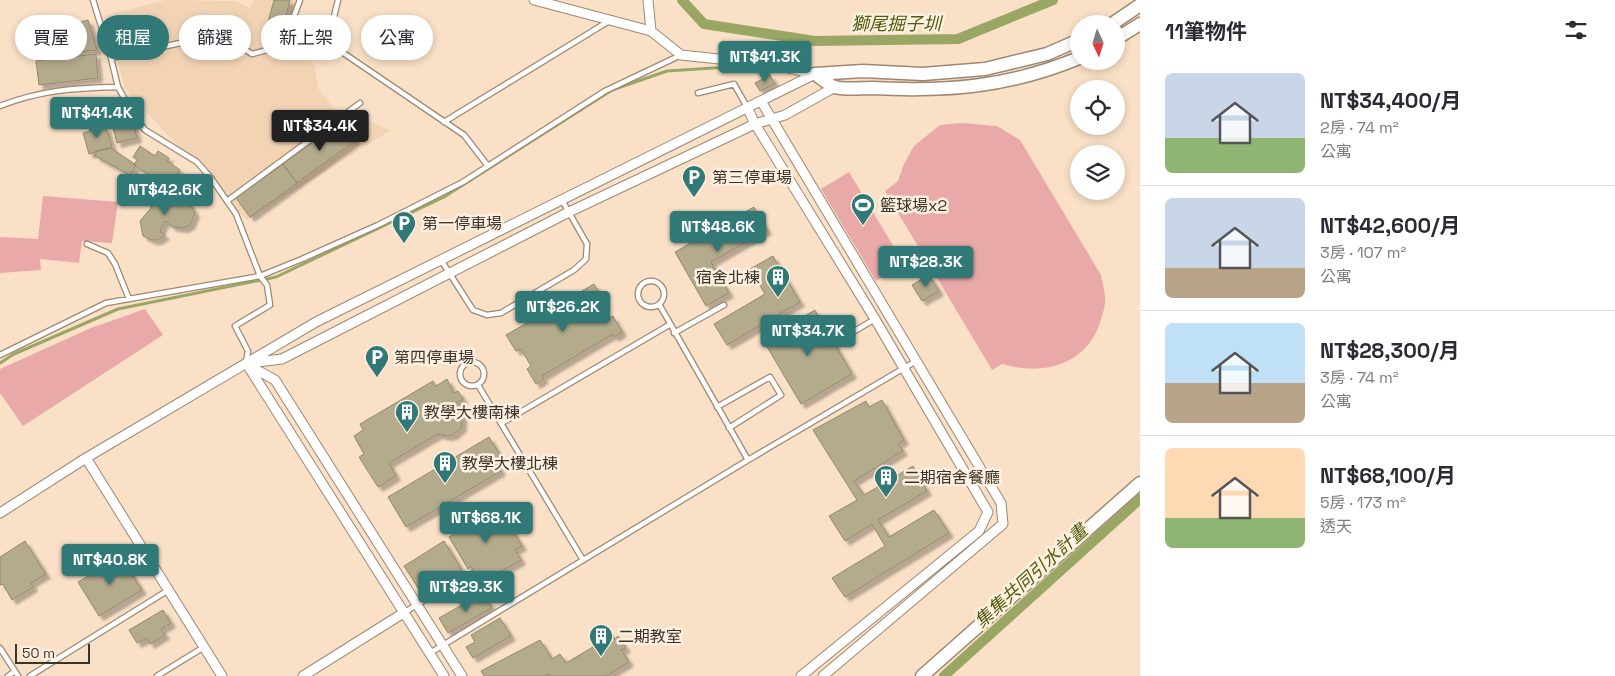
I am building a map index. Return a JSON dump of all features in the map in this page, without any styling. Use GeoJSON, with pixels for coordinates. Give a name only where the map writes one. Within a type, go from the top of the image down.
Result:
{"type":"FeatureCollection","features":[{"type":"Feature","properties":{"kind":"street"},"geometry":{"type":"LineString","coordinates":[[534,0],[652,31],[681,55],[775,65],[815,74],[864,71],[923,74],[985,69],[1047,54],[1070,44]]}},
{"type":"Feature","properties":{"kind":"street"},"geometry":{"type":"LineString","coordinates":[[648,0],[652,31]]}},
{"type":"Feature","properties":{"kind":"street"},"geometry":{"type":"LineString","coordinates":[[1125,15],[1140,5]]}},
{"type":"Feature","properties":{"kind":"street"},"geometry":{"type":"LineString","coordinates":[[1125,33],[1140,24]]}},
{"type":"Feature","properties":{"kind":"street"},"geometry":{"type":"LineString","coordinates":[[815,74],[835,87],[914,90],[970,88],[1011,81],[1047,71],[1070,62]]}},
{"type":"Feature","properties":{"kind":"street"},"geometry":{"type":"LineString","coordinates":[[0,513],[86,458],[316,322],[440,258],[562,200],[815,74]]}},
{"type":"Feature","properties":{"kind":"street"},"geometry":{"type":"LineString","coordinates":[[246,364],[282,359],[569,212],[755,124],[785,115],[835,87]]}},
{"type":"Feature","properties":{"kind":"street"},"geometry":{"type":"LineString","coordinates":[[761,101],[1001,503],[1003,524],[826,674],[819,661]]}},
{"type":"Feature","properties":{"kind":"street"},"geometry":{"type":"LineString","coordinates":[[747,107],[755,124],[875,319],[988,512],[979,531],[801,676]]}},
{"type":"Feature","properties":{"kind":"street"},"geometry":{"type":"LineString","coordinates":[[246,364],[275,380],[462,676]]}},
{"type":"Feature","properties":{"kind":"street"},"geometry":{"type":"LineString","coordinates":[[246,364],[444,676]]}},
{"type":"Feature","properties":{"kind":"street"},"geometry":{"type":"LineString","coordinates":[[86,458],[167,591],[222,676]]}},
{"type":"Feature","properties":{"kind":"street"},"geometry":{"type":"LineString","coordinates":[[922,676],[1140,483]]}},
{"type":"Feature","properties":{"kind":"street"},"geometry":{"type":"LineString","coordinates":[[303,676],[405,612]]}},
{"type":"Feature","properties":{"kind":"lane"},"geometry":{"type":"LineString","coordinates":[[93,0],[98,15]]}},
{"type":"Feature","properties":{"kind":"lane"},"geometry":{"type":"LineString","coordinates":[[295,15],[300,0]]}},
{"type":"Feature","properties":{"kind":"lane"},"geometry":{"type":"LineString","coordinates":[[334,15],[338,0]]}},
{"type":"Feature","properties":{"kind":"lane"},"geometry":{"type":"LineString","coordinates":[[444,122],[610,20]]}},
{"type":"Feature","properties":{"kind":"lane"},"geometry":{"type":"LineString","coordinates":[[169,45],[222,34],[252,54],[261,52]]}},
{"type":"Feature","properties":{"kind":"lane"},"geometry":{"type":"LineString","coordinates":[[0,355],[106,303],[260,276],[378,225],[463,182],[605,92],[681,55]]}},
{"type":"Feature","properties":{"kind":"lane"},"geometry":{"type":"LineString","coordinates":[[351,58],[464,135],[488,166]]}},
{"type":"Feature","properties":{"kind":"lane"},"geometry":{"type":"LineString","coordinates":[[111,60],[118,87],[135,117],[145,130],[197,162],[236,214],[260,276],[267,285],[270,305],[235,326],[248,352],[246,364]]}},
{"type":"Feature","properties":{"kind":"lane"},"geometry":{"type":"LineString","coordinates":[[698,93],[734,84],[747,107]]}},
{"type":"Feature","properties":{"kind":"lane"},"geometry":{"type":"LineString","coordinates":[[0,106],[26,96],[76,88],[118,87]]}},
{"type":"Feature","properties":{"kind":"lane"},"geometry":{"type":"LineString","coordinates":[[226,200],[360,103]]}},
{"type":"Feature","properties":{"kind":"lane"},"geometry":{"type":"LineString","coordinates":[[440,258],[473,310],[487,315],[501,313],[574,270],[586,259],[587,244],[562,200]]}},
{"type":"Feature","properties":{"kind":"lane"},"geometry":{"type":"LineString","coordinates":[[87,244],[108,253],[115,264],[129,299]]}},
{"type":"Feature","properties":{"kind":"lane"},"geometry":{"type":"LineString","coordinates":[[649,280],[658,282],[664,289],[664,298],[659,304],[648,307],[641,302],[637,294],[641,285],[649,280]]}},
{"type":"Feature","properties":{"kind":"lane"},"geometry":{"type":"LineString","coordinates":[[659,304],[674,334],[748,460]]}},
{"type":"Feature","properties":{"kind":"lane"},"geometry":{"type":"LineString","coordinates":[[674,334],[724,305]]}},
{"type":"Feature","properties":{"kind":"lane"},"geometry":{"type":"LineString","coordinates":[[841,339],[875,319]]}},
{"type":"Feature","properties":{"kind":"lane"},"geometry":{"type":"LineString","coordinates":[[502,423],[669,325]]}},
{"type":"Feature","properties":{"kind":"lane"},"geometry":{"type":"LineString","coordinates":[[430,653],[748,460],[916,361]]}},
{"type":"Feature","properties":{"kind":"lane"},"geometry":{"type":"LineString","coordinates":[[470,362],[478,363],[484,370],[483,379],[478,385],[469,386],[462,382],[459,374],[462,366],[470,362]]}},
{"type":"Feature","properties":{"kind":"lane"},"geometry":{"type":"LineString","coordinates":[[717,407],[770,377],[782,395],[729,428]]}},
{"type":"Feature","properties":{"kind":"lane"},"geometry":{"type":"LineString","coordinates":[[478,385],[583,560]]}},
{"type":"Feature","properties":{"kind":"lane"},"geometry":{"type":"LineString","coordinates":[[405,612],[462,577]]}},
{"type":"Feature","properties":{"kind":"lane"},"geometry":{"type":"LineString","coordinates":[[30,676],[167,591]]}},
{"type":"Feature","properties":{"kind":"lane"},"geometry":{"type":"LineString","coordinates":[[158,676],[204,647]]}},
{"type":"Feature","properties":{"kind":"lane"},"geometry":{"type":"LineString","coordinates":[[0,648],[18,676]]}},
{"type":"Feature","properties":{"kind":"lane"},"geometry":{"type":"LineString","coordinates":[[8,676],[14,671]]}},
{"type":"Feature","properties":{"kind":"shaded area"},"geometry":{"type":"Polygon","coordinates":[[[165,0],[235,1],[250,8],[254,0],[297,0],[292,15],[261,15],[261,60],[310,60],[314,65],[319,90],[335,109],[391,130],[247,220],[125,89],[117,60],[169,60],[169,15],[109,15],[165,0]]]}},
{"type":"Feature","properties":{"kind":"shaded area"},"geometry":{"type":"Polygon","coordinates":[[[962,123],[997,126],[1020,140],[1101,275],[1105,300],[1100,323],[1093,338],[1084,349],[1073,358],[1060,364],[1047,368],[1032,369],[1002,364],[992,370],[885,191],[898,181],[904,164],[914,146],[940,125],[962,123]]]}},
{"type":"Feature","properties":{"kind":"shaded area","name":"籃球場x2"},"geometry":{"type":"Polygon","coordinates":[[[849,172],[904,264],[876,281],[821,189],[849,172]]]}},
{"type":"Feature","properties":{"kind":"shaded area"},"geometry":{"type":"Polygon","coordinates":[[[43,196],[118,202],[112,243],[82,241],[79,263],[40,259],[41,270],[0,273],[0,237],[38,239],[43,196]]]}},
{"type":"Feature","properties":{"kind":"shaded area"},"geometry":{"type":"Polygon","coordinates":[[[145,309],[163,335],[23,426],[0,393],[0,369],[91,328],[145,309]]]}},
{"type":"Feature","properties":{"kind":"building"},"geometry":{"type":"Polygon","coordinates":[[[274,0],[290,0],[286,15],[270,15],[274,0]]]}},
{"type":"Feature","properties":{"kind":"building"},"geometry":{"type":"Polygon","coordinates":[[[88,20],[97,50],[87,51],[88,20]]]}},
{"type":"Feature","properties":{"kind":"building"},"geometry":{"type":"Polygon","coordinates":[[[96,54],[98,78],[39,85],[36,61],[87,60],[87,55],[96,54]]]}},
{"type":"Feature","properties":{"kind":"building"},"geometry":{"type":"Polygon","coordinates":[[[770,75],[775,84],[760,91],[755,83],[770,75]]]}},
{"type":"Feature","properties":{"kind":"building"},"geometry":{"type":"Polygon","coordinates":[[[125,108],[129,124],[133,123],[137,138],[117,143],[113,128],[119,126],[115,110],[125,108]]]}},
{"type":"Feature","properties":{"kind":"building"},"geometry":{"type":"Polygon","coordinates":[[[342,121],[356,140],[297,183],[283,164],[342,121]]]}},
{"type":"Feature","properties":{"kind":"building"},"geometry":{"type":"Polygon","coordinates":[[[97,125],[98,129],[106,127],[112,147],[89,154],[83,133],[90,131],[89,127],[97,125]]]}},
{"type":"Feature","properties":{"kind":"building"},"geometry":{"type":"Polygon","coordinates":[[[140,146],[155,156],[158,151],[169,158],[167,161],[180,170],[168,187],[134,165],[137,160],[133,157],[140,146]]]}},
{"type":"Feature","properties":{"kind":"building"},"geometry":{"type":"Polygon","coordinates":[[[111,148],[136,165],[130,175],[95,156],[97,151],[111,148]]]}},
{"type":"Feature","properties":{"kind":"building"},"geometry":{"type":"Polygon","coordinates":[[[283,164],[297,183],[250,217],[236,198],[283,164]]]}},
{"type":"Feature","properties":{"kind":"building"},"geometry":{"type":"Polygon","coordinates":[[[158,191],[165,192],[169,205],[181,204],[182,200],[189,202],[195,213],[190,225],[184,228],[173,227],[165,221],[160,231],[165,235],[158,240],[152,240],[143,236],[140,221],[151,208],[150,196],[158,191]]]}},
{"type":"Feature","properties":{"kind":"building"},"geometry":{"type":"Polygon","coordinates":[[[754,207],[767,230],[711,262],[729,293],[706,306],[675,252],[754,207]]]}},
{"type":"Feature","properties":{"kind":"building","name":"宿舍北棟"},"geometry":{"type":"Polygon","coordinates":[[[773,256],[800,302],[727,345],[714,324],[765,294],[750,269],[773,256]]]}},
{"type":"Feature","properties":{"kind":"building"},"geometry":{"type":"Polygon","coordinates":[[[929,275],[939,291],[922,301],[912,285],[929,275]]]}},
{"type":"Feature","properties":{"kind":"building"},"geometry":{"type":"Polygon","coordinates":[[[594,284],[603,300],[597,304],[606,320],[613,316],[622,332],[614,337],[613,334],[542,376],[544,379],[536,384],[527,369],[531,366],[521,349],[516,351],[506,335],[594,284]]]}},
{"type":"Feature","properties":{"kind":"building"},"geometry":{"type":"Polygon","coordinates":[[[815,310],[852,374],[801,404],[763,340],[815,310]]]}},
{"type":"Feature","properties":{"kind":"building","name":"教學大樓南棟"},"geometry":{"type":"Polygon","coordinates":[[[447,379],[454,393],[458,391],[463,399],[452,406],[459,410],[462,415],[462,427],[453,435],[438,434],[389,463],[396,476],[378,487],[359,457],[364,454],[354,436],[363,430],[360,424],[433,381],[436,386],[447,379]]]}},
{"type":"Feature","properties":{"kind":"building","name":"二期宿舍餐廳"},"geometry":{"type":"Polygon","coordinates":[[[882,400],[904,440],[898,444],[903,451],[854,481],[864,495],[913,466],[927,491],[878,520],[889,537],[934,510],[949,533],[845,597],[832,578],[885,546],[872,524],[845,541],[829,516],[857,500],[813,430],[866,401],[869,407],[882,400]]]}},
{"type":"Feature","properties":{"kind":"building","name":"教學大樓北棟"},"geometry":{"type":"Polygon","coordinates":[[[489,437],[502,458],[496,462],[501,471],[406,527],[388,497],[489,437]]]}},
{"type":"Feature","properties":{"kind":"building"},"geometry":{"type":"Polygon","coordinates":[[[499,508],[522,546],[515,550],[521,560],[481,583],[471,566],[468,569],[449,537],[454,534],[449,526],[457,522],[459,525],[475,515],[478,520],[499,508]]]}},
{"type":"Feature","properties":{"kind":"building"},"geometry":{"type":"Polygon","coordinates":[[[25,541],[46,574],[31,583],[33,587],[12,600],[3,584],[0,585],[0,557],[25,541]]]}},
{"type":"Feature","properties":{"kind":"building"},"geometry":{"type":"Polygon","coordinates":[[[444,541],[462,570],[422,594],[404,566],[444,541]]]}},
{"type":"Feature","properties":{"kind":"building"},"geometry":{"type":"Polygon","coordinates":[[[121,557],[142,590],[99,616],[78,582],[121,557]]]}},
{"type":"Feature","properties":{"kind":"building"},"geometry":{"type":"Polygon","coordinates":[[[483,593],[492,608],[448,633],[439,618],[483,593]]]}},
{"type":"Feature","properties":{"kind":"building"},"geometry":{"type":"Polygon","coordinates":[[[163,610],[171,623],[161,629],[165,635],[150,644],[147,638],[137,643],[129,630],[163,610]]]}},
{"type":"Feature","properties":{"kind":"building"},"geometry":{"type":"Polygon","coordinates":[[[500,618],[511,636],[473,658],[466,647],[475,642],[471,635],[500,618]]]}},
{"type":"Feature","properties":{"kind":"building","name":"二期教室"},"geometry":{"type":"Polygon","coordinates":[[[613,635],[615,639],[618,636],[626,648],[621,650],[629,662],[606,676],[550,676],[548,674],[544,676],[484,676],[481,671],[540,640],[552,659],[560,654],[566,663],[613,635]]]}},
{"type":"Feature","properties":{"kind":"waterway","name":"獅尾掘子圳"},"geometry":{"type":"LineString","coordinates":[[682,0],[704,24],[815,41],[958,39],[1053,0]]}},
{"type":"Feature","properties":{"kind":"waterway"},"geometry":{"type":"LineString","coordinates":[[0,363],[14,354],[118,309],[276,277],[444,197],[612,90],[667,71],[729,67],[765,68]]}},
{"type":"Feature","properties":{"kind":"waterway","name":"集集共同引水計畫"},"geometry":{"type":"LineString","coordinates":[[944,676],[1140,499]]}},
{"type":"Feature","properties":{"kind":"place","name":"第三停車場"},"geometry":{"type":"Point","coordinates":[694,198]}},
{"type":"Feature","properties":{"kind":"place","name":"籃球場x2"},"geometry":{"type":"Point","coordinates":[863,226]}},
{"type":"Feature","properties":{"kind":"place","name":"第一停車場"},"geometry":{"type":"Point","coordinates":[404,244]}},
{"type":"Feature","properties":{"kind":"place","name":"宿舍北棟"},"geometry":{"type":"Point","coordinates":[778,298]}},
{"type":"Feature","properties":{"kind":"place","name":"第四停車場"},"geometry":{"type":"Point","coordinates":[377,378]}},
{"type":"Feature","properties":{"kind":"place","name":"教學大樓南棟"},"geometry":{"type":"Point","coordinates":[407,433]}},
{"type":"Feature","properties":{"kind":"place","name":"教學大樓北棟"},"geometry":{"type":"Point","coordinates":[445,484]}},
{"type":"Feature","properties":{"kind":"place","name":"二期宿舍餐廳"},"geometry":{"type":"Point","coordinates":[886,498]}},
{"type":"Feature","properties":{"kind":"place","name":"二期教室"},"geometry":{"type":"Point","coordinates":[601,657]}}]}
